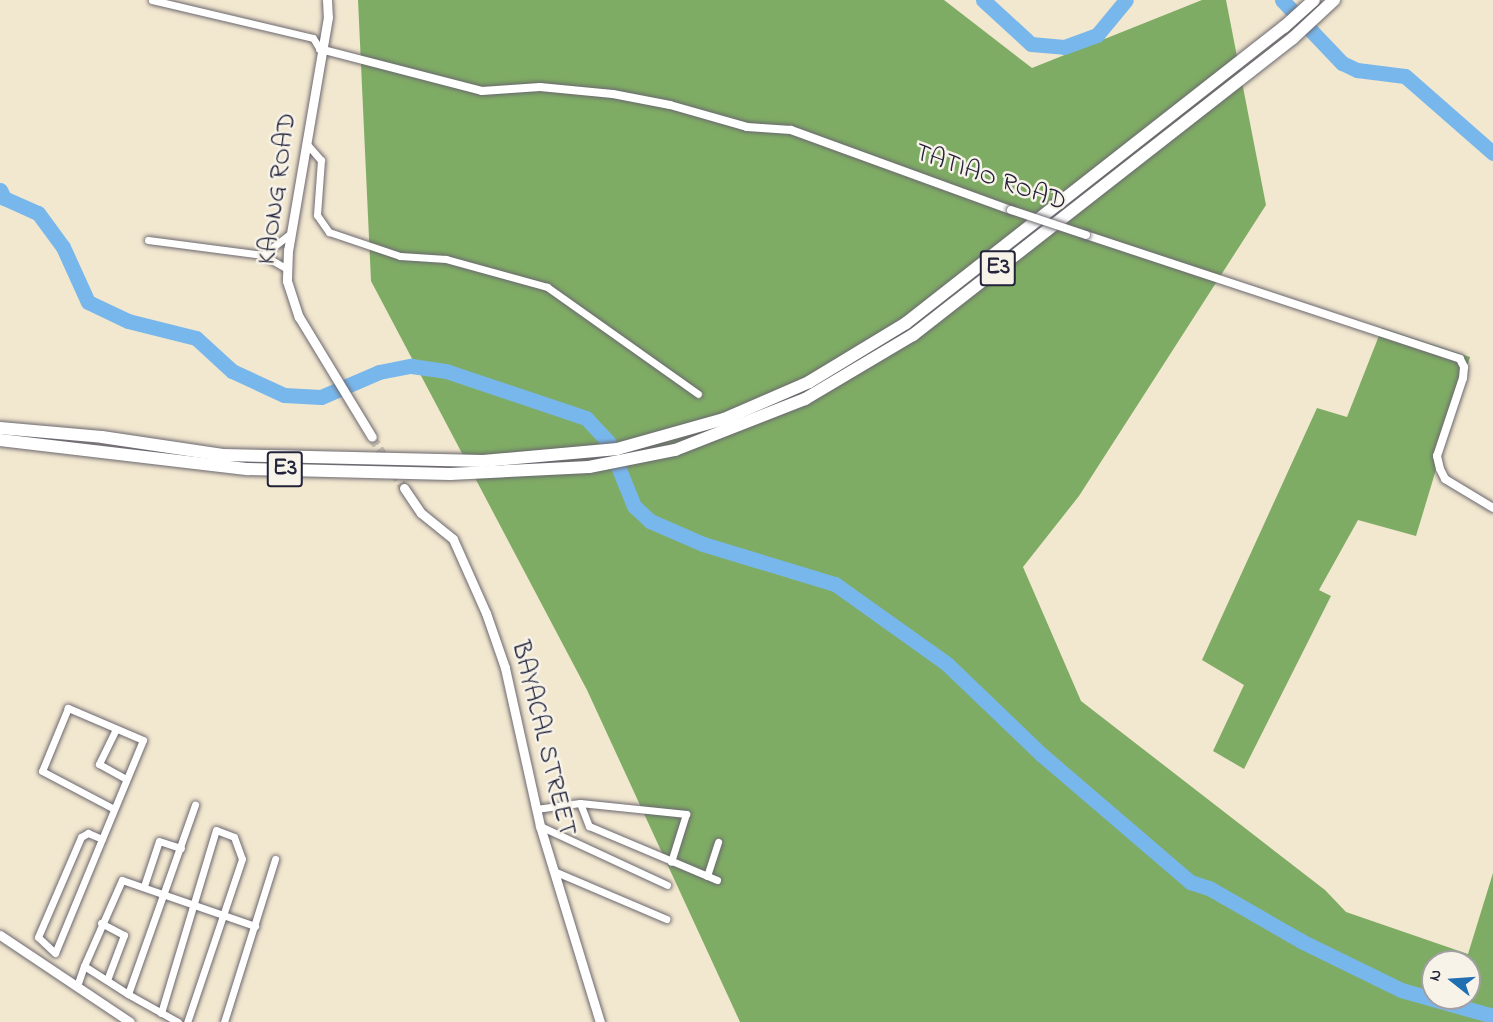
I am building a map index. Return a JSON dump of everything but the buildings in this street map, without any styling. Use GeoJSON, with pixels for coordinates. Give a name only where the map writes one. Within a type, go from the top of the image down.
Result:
{"type":"FeatureCollection","features":[{"type":"Feature","properties":{"kind":"highway","name":"E3"},"geometry":{"type":"LineString","coordinates":[[0,428],[102,437],[223,455],[461,462],[549,458],[669,436],[724,419],[809,382],[906,323],[1284,27],[1314,0]]}},
{"type":"Feature","properties":{"kind":"highway","name":"E3"},"geometry":{"type":"LineString","coordinates":[[0,440],[248,469],[450,474],[557,470],[675,450],[805,399],[913,335],[1293,38],[1330,4]]}},
{"type":"Feature","properties":{"kind":"main road","name":"KAONG ROAD"},"geometry":{"type":"LineString","coordinates":[[327,0],[328,17],[320,49],[287,269],[294,306],[372,437]]}},
{"type":"Feature","properties":{"kind":"main road","name":"BAYACAL STREET"},"geometry":{"type":"LineString","coordinates":[[404,488],[421,513],[453,539],[486,614],[505,669],[540,826],[556,872],[600,1022]]}},
{"type":"Feature","properties":{"kind":"main road"},"geometry":{"type":"LineString","coordinates":[[0,935],[130,1022]]}},
{"type":"Feature","properties":{"kind":"street"},"geometry":{"type":"LineString","coordinates":[[152,0],[313,38],[320,49]]}},
{"type":"Feature","properties":{"kind":"street","name":"TATIAO ROAD"},"geometry":{"type":"LineString","coordinates":[[320,49],[482,91],[540,87],[613,94],[670,105],[747,127],[791,130],[1011,210],[1460,359],[1464,367],[1463,378],[1437,456],[1440,469],[1446,479],[1493,508]]}},
{"type":"Feature","properties":{"kind":"street"},"geometry":{"type":"LineString","coordinates":[[306,142],[321,160],[317,214],[329,232],[400,256],[446,259],[547,286],[698,394]]}},
{"type":"Feature","properties":{"kind":"street"},"geometry":{"type":"LineString","coordinates":[[263,255],[291,233]]}},
{"type":"Feature","properties":{"kind":"street"},"geometry":{"type":"LineString","coordinates":[[148,240],[263,255],[287,269]]}},
{"type":"Feature","properties":{"kind":"street"},"geometry":{"type":"LineString","coordinates":[[49,967],[114,809],[142,740],[68,708],[42,771],[114,809]]}},
{"type":"Feature","properties":{"kind":"street"},"geometry":{"type":"LineString","coordinates":[[116,729],[99,764],[126,779]]}},
{"type":"Feature","properties":{"kind":"street"},"geometry":{"type":"LineString","coordinates":[[580,803],[589,826],[717,880]]}},
{"type":"Feature","properties":{"kind":"street"},"geometry":{"type":"LineString","coordinates":[[536,809],[580,803],[686,814],[671,862]]}},
{"type":"Feature","properties":{"kind":"street"},"geometry":{"type":"LineString","coordinates":[[128,994],[166,893],[195,805]]}},
{"type":"Feature","properties":{"kind":"street"},"geometry":{"type":"LineString","coordinates":[[540,826],[667,885]]}},
{"type":"Feature","properties":{"kind":"street"},"geometry":{"type":"LineString","coordinates":[[161,1013],[216,830],[234,837],[242,859],[224,918],[187,1022]]}},
{"type":"Feature","properties":{"kind":"street"},"geometry":{"type":"LineString","coordinates":[[55,953],[38,937],[81,837],[88,833],[102,838]]}},
{"type":"Feature","properties":{"kind":"street"},"geometry":{"type":"LineString","coordinates":[[144,886],[159,841],[181,848]]}},
{"type":"Feature","properties":{"kind":"street"},"geometry":{"type":"LineString","coordinates":[[707,876],[718,842]]}},
{"type":"Feature","properties":{"kind":"street"},"geometry":{"type":"LineString","coordinates":[[224,1022],[275,859]]}},
{"type":"Feature","properties":{"kind":"street"},"geometry":{"type":"LineString","coordinates":[[556,872],[666,918]]}},
{"type":"Feature","properties":{"kind":"street"},"geometry":{"type":"LineString","coordinates":[[77,986],[118,882],[144,886],[166,893],[224,918],[255,926]]}},
{"type":"Feature","properties":{"kind":"street"},"geometry":{"type":"LineString","coordinates":[[101,923],[124,935],[107,980]]}},
{"type":"Feature","properties":{"kind":"street"},"geometry":{"type":"LineString","coordinates":[[84,966],[178,1022]]}},
{"type":"Feature","properties":{"kind":"green space"},"geometry":{"type":"Polygon","coordinates":[[[358,0],[944,0],[1032,68],[1202,0],[1226,0],[1266,205],[1079,496],[1023,567],[1081,701],[1325,890],[1346,912],[1456,950],[1421,950],[1421,1010],[1481,1010],[1481,950],[1469,950],[1493,873],[1493,1022],[740,1022],[587,690],[371,281],[358,0]]]}},
{"type":"Feature","properties":{"kind":"green space"},"geometry":{"type":"Polygon","coordinates":[[[1382,328],[1470,357],[1416,536],[1358,520],[1319,590],[1331,596],[1244,769],[1213,751],[1244,685],[1202,660],[1317,408],[1347,417],[1382,328]]]}},
{"type":"Feature","properties":{"kind":"waterway"},"geometry":{"type":"LineString","coordinates":[[983,0],[1031,44],[1064,47],[1097,35],[1126,0]]}},
{"type":"Feature","properties":{"kind":"waterway"},"geometry":{"type":"LineString","coordinates":[[1282,0],[1342,63],[1357,70],[1405,76],[1493,153]]}},
{"type":"Feature","properties":{"kind":"waterway"},"geometry":{"type":"LineString","coordinates":[[0,190],[4,198],[38,213],[63,247],[88,302],[128,321],[196,338],[232,371],[284,395],[321,397],[379,372],[411,366],[446,371],[586,418],[608,442],[634,506],[650,521],[703,544],[835,584],[947,664],[1042,755],[1190,882],[1209,888],[1301,941],[1401,990],[1493,1016]]}},
{"type":"Feature","properties":{"kind":"tunnel"},"geometry":{"type":"LineString","coordinates":[[372,437],[404,488]]}}]}
